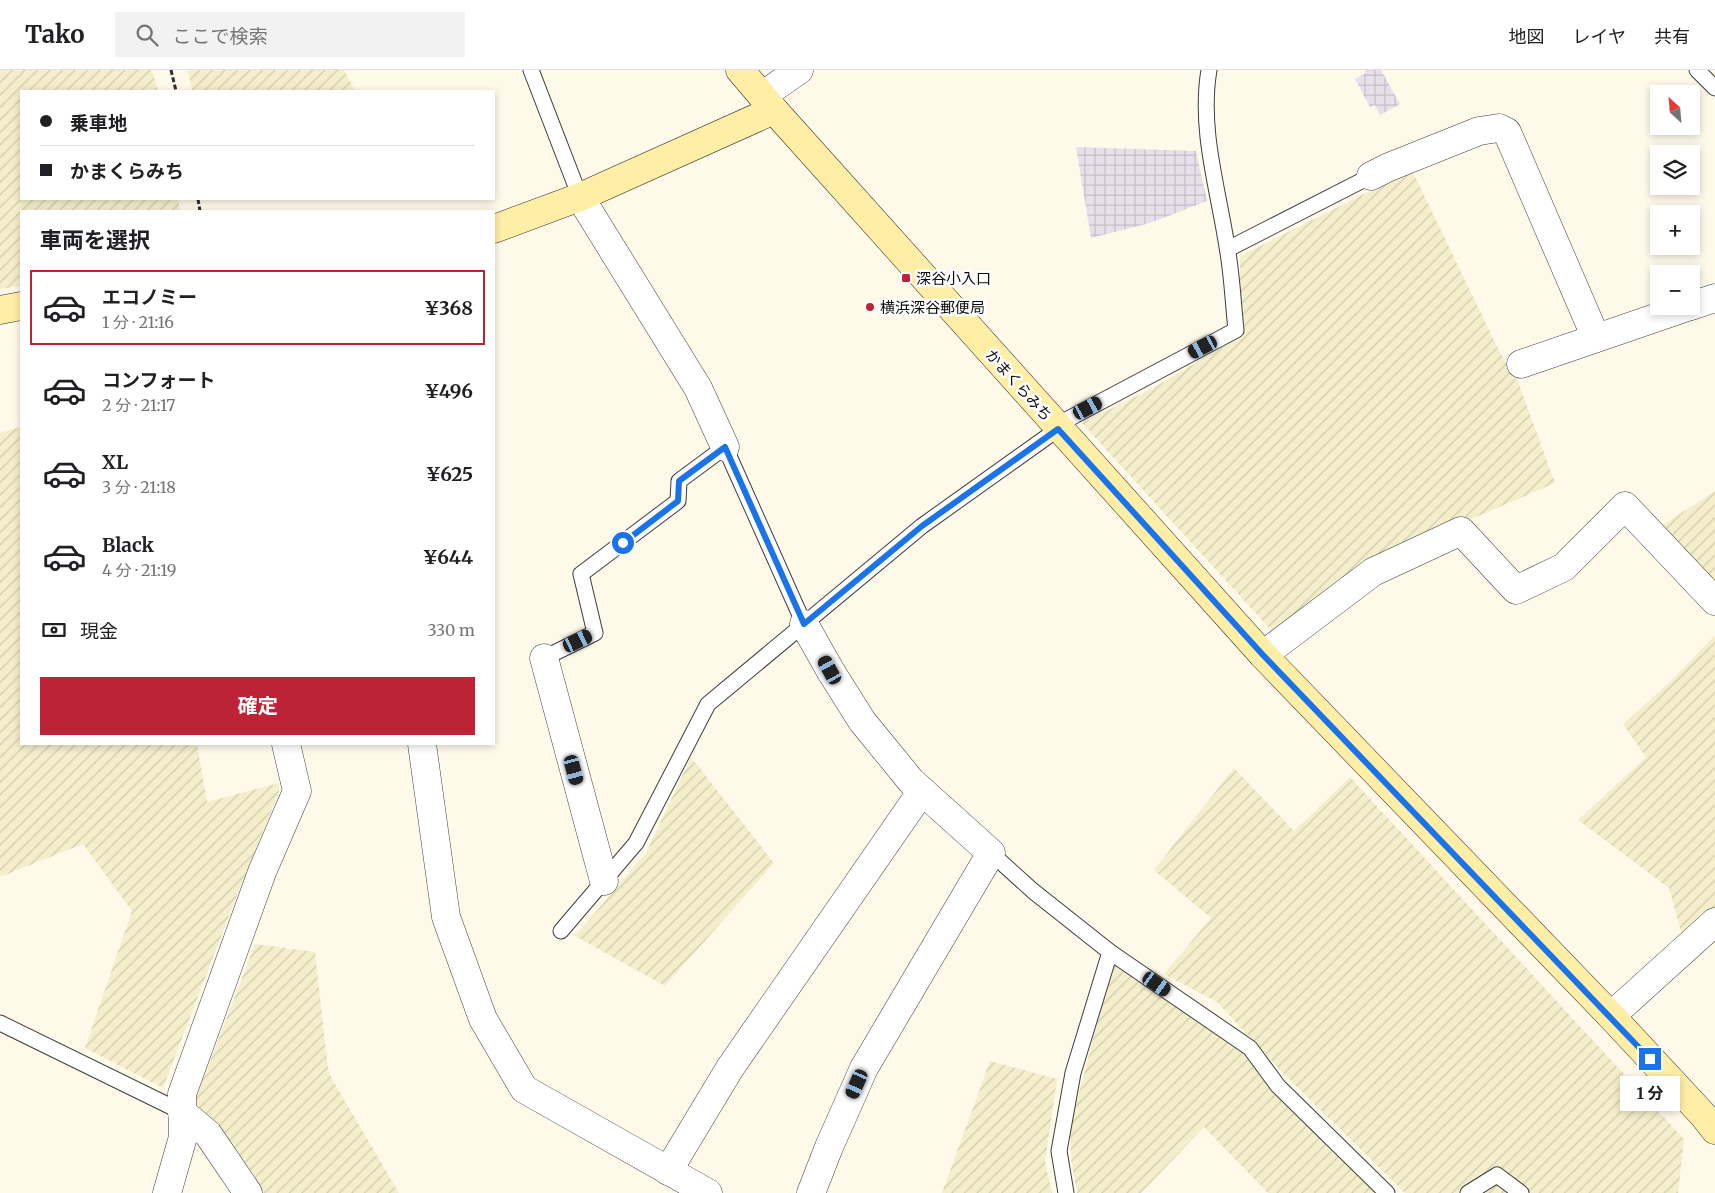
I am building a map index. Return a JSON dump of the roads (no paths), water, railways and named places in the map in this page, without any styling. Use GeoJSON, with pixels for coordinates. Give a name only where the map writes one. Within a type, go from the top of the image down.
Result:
{"type":"FeatureCollection","features":[{"type":"Feature","properties":{"kind":"main road","name":"かまくらみち"},"geometry":{"type":"LineString","coordinates":[[740,70],[1057,427],[1263,655],[1610,1016],[1715,1130]]}},
{"type":"Feature","properties":{"kind":"main road"},"geometry":{"type":"LineString","coordinates":[[495,230],[580,197],[768,103]]}},
{"type":"Feature","properties":{"kind":"main road"},"geometry":{"type":"LineString","coordinates":[[0,310],[20,306]]}},
{"type":"Feature","properties":{"kind":"street"},"geometry":{"type":"LineString","coordinates":[[768,103],[799,70]]}},
{"type":"Feature","properties":{"kind":"street"},"geometry":{"type":"LineString","coordinates":[[1371,176],[1479,130],[1499,128],[1506,132],[1596,338]]}},
{"type":"Feature","properties":{"kind":"street"},"geometry":{"type":"LineString","coordinates":[[580,197],[698,388],[725,447]]}},
{"type":"Feature","properties":{"kind":"street"},"geometry":{"type":"LineString","coordinates":[[1700,303],[1715,298]]}},
{"type":"Feature","properties":{"kind":"street"},"geometry":{"type":"LineString","coordinates":[[1521,364],[1664,315]]}},
{"type":"Feature","properties":{"kind":"street"},"geometry":{"type":"LineString","coordinates":[[1263,655],[1373,572],[1461,531],[1516,590],[1564,567],[1625,506],[1715,601]]}},
{"type":"Feature","properties":{"kind":"street"},"geometry":{"type":"LineString","coordinates":[[804,624],[862,721],[911,781],[991,853],[864,1068],[811,1193]]}},
{"type":"Feature","properties":{"kind":"street"},"geometry":{"type":"LineString","coordinates":[[544,658],[604,881]]}},
{"type":"Feature","properties":{"kind":"street"},"geometry":{"type":"LineString","coordinates":[[167,1193],[183,1137],[182,1094],[262,872],[297,791],[286,745]]}},
{"type":"Feature","properties":{"kind":"street"},"geometry":{"type":"LineString","coordinates":[[422,745],[446,917],[483,1020],[524,1089],[708,1193]]}},
{"type":"Feature","properties":{"kind":"street"},"geometry":{"type":"LineString","coordinates":[[668,1171],[730,1068],[922,791]]}},
{"type":"Feature","properties":{"kind":"street"},"geometry":{"type":"LineString","coordinates":[[1610,1016],[1715,922]]}},
{"type":"Feature","properties":{"kind":"street"},"geometry":{"type":"LineString","coordinates":[[182,1112],[208,1134],[248,1193]]}},
{"type":"Feature","properties":{"kind":"lane"},"geometry":{"type":"LineString","coordinates":[[531,70],[580,197]]}},
{"type":"Feature","properties":{"kind":"lane"},"geometry":{"type":"LineString","coordinates":[[561,931],[636,843],[708,704],[791,637],[804,624],[922,526],[1057,427],[1236,330],[1228,249],[1208,142],[1206,87],[1209,70]]}},
{"type":"Feature","properties":{"kind":"lane"},"geometry":{"type":"LineString","coordinates":[[1697,70],[1715,88]]}},
{"type":"Feature","properties":{"kind":"lane"},"geometry":{"type":"LineString","coordinates":[[1228,249],[1371,176]]}},
{"type":"Feature","properties":{"kind":"lane"},"geometry":{"type":"LineString","coordinates":[[544,658],[595,633],[581,574],[678,501],[679,481],[725,447],[804,624]]}},
{"type":"Feature","properties":{"kind":"lane"},"geometry":{"type":"LineString","coordinates":[[991,853],[1033,891],[1110,952],[1250,1048],[1278,1086],[1387,1193]]}},
{"type":"Feature","properties":{"kind":"lane"},"geometry":{"type":"LineString","coordinates":[[1066,1193],[1059,1151],[1060,1141],[1073,1073],[1110,952]]}},
{"type":"Feature","properties":{"kind":"lane"},"geometry":{"type":"LineString","coordinates":[[0,1023],[182,1112]]}},
{"type":"Feature","properties":{"kind":"lane"},"geometry":{"type":"LineString","coordinates":[[1468,1193],[1497,1175],[1521,1193]]}},
{"type":"Feature","properties":{"kind":"place","name":"深谷小入口"},"geometry":{"type":"Point","coordinates":[906,278]}},
{"type":"Feature","properties":{"kind":"place","name":"横浜深谷郵便局"},"geometry":{"type":"Point","coordinates":[870,307]}}]}
